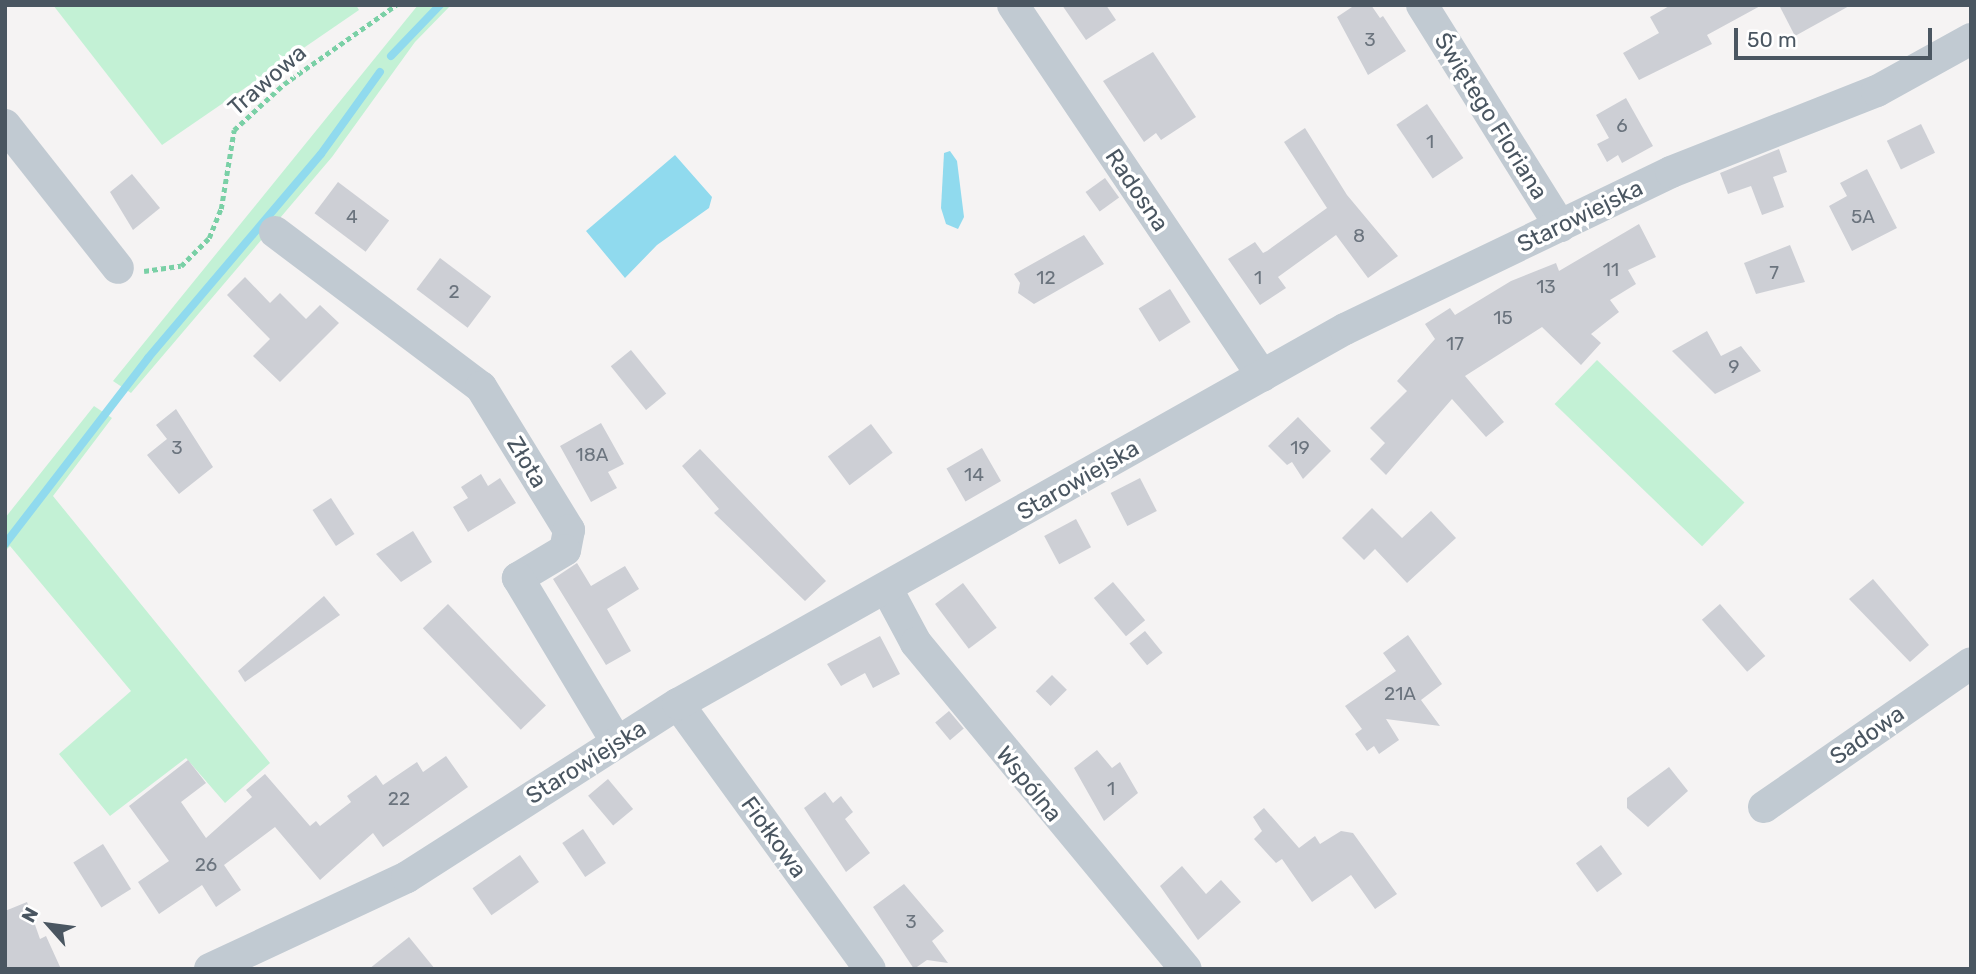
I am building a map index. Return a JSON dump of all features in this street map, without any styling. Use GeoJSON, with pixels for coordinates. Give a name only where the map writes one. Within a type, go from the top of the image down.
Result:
{"type":"FeatureCollection","features":[{"type":"Feature","properties":{"kind":"street","name":"Radosna"},"geometry":{"type":"LineString","coordinates":[[1013,5],[1262,376]]}},
{"type":"Feature","properties":{"kind":"street","name":"Świętego Floriana"},"geometry":{"type":"LineString","coordinates":[[1423,5],[1560,226]]}},
{"type":"Feature","properties":{"kind":"street","name":"Starowiejska"},"geometry":{"type":"LineString","coordinates":[[210,969],[407,877],[616,741],[678,704],[887,589],[1345,329],[1740,143],[1877,91],[1971,39]]}},
{"type":"Feature","properties":{"kind":"street"},"geometry":{"type":"LineString","coordinates":[[5,125],[118,268]]}},
{"type":"Feature","properties":{"kind":"street","name":"Złota"},"geometry":{"type":"LineString","coordinates":[[275,232],[481,387],[569,530],[565,550],[518,578],[616,741]]}},
{"type":"Feature","properties":{"kind":"street","name":"Wspólna"},"geometry":{"type":"LineString","coordinates":[[887,589],[916,643],[1186,969]]}},
{"type":"Feature","properties":{"kind":"street","name":"Sadowa"},"geometry":{"type":"LineString","coordinates":[[1764,807],[1971,663]]}},
{"type":"Feature","properties":{"kind":"street","name":"Fiołkowa"},"geometry":{"type":"LineString","coordinates":[[678,704],[870,969]]}},
{"type":"Feature","properties":{"kind":"path","name":"Trawowa"},"geometry":{"type":"LineString","coordinates":[[118,268],[152,272],[180,266],[209,238],[221,209],[234,130],[293,77],[397,5]]}},
{"type":"Feature","properties":{"kind":"green space"},"geometry":{"type":"Polygon","coordinates":[[[53,5],[356,5],[359,10],[162,145],[53,5]]]}},
{"type":"Feature","properties":{"kind":"green space"},"geometry":{"type":"Polygon","coordinates":[[[418,5],[451,5],[415,42],[332,157],[131,393],[113,381],[418,5]]]}},
{"type":"Feature","properties":{"kind":"green space"},"geometry":{"type":"Polygon","coordinates":[[[1597,360],[1744,502],[1702,546],[1555,404],[1597,360]]]}},
{"type":"Feature","properties":{"kind":"green space"},"geometry":{"type":"Polygon","coordinates":[[[94,406],[112,418],[53,496],[270,763],[225,803],[186,758],[110,816],[59,754],[131,691],[10,546],[5,551],[5,518],[94,406]]]}},
{"type":"Feature","properties":{"kind":"water"},"geometry":{"type":"Polygon","coordinates":[[[950,151],[957,161],[964,217],[958,229],[946,224],[941,208],[944,153],[950,151]]]}},
{"type":"Feature","properties":{"kind":"water"},"geometry":{"type":"Polygon","coordinates":[[[675,155],[712,197],[709,208],[657,245],[625,278],[586,231],[675,155]]]}},
{"type":"Feature","properties":{"kind":"building"},"geometry":{"type":"Polygon","coordinates":[[[1062,5],[1106,5],[1116,20],[1086,40],[1062,5]]]}},
{"type":"Feature","properties":{"kind":"building"},"geometry":{"type":"Polygon","coordinates":[[[1355,5],[1371,5],[1380,18],[1383,16],[1406,51],[1368,75],[1337,17],[1355,5]]]}},
{"type":"Feature","properties":{"kind":"building"},"geometry":{"type":"Polygon","coordinates":[[[1671,5],[1762,5],[1707,35],[1712,44],[1639,80],[1623,53],[1659,33],[1650,17],[1671,5]]]}},
{"type":"Feature","properties":{"kind":"building"},"geometry":{"type":"Polygon","coordinates":[[[1779,5],[1851,5],[1795,36],[1779,5]]]}},
{"type":"Feature","properties":{"kind":"building"},"geometry":{"type":"Polygon","coordinates":[[[1153,52],[1196,117],[1161,140],[1156,133],[1144,142],[1103,81],[1153,52]]]}},
{"type":"Feature","properties":{"kind":"building"},"geometry":{"type":"Polygon","coordinates":[[[1626,98],[1653,146],[1622,163],[1618,155],[1607,162],[1597,144],[1609,138],[1596,115],[1626,98]]]}},
{"type":"Feature","properties":{"kind":"building"},"geometry":{"type":"Polygon","coordinates":[[[1427,104],[1463,158],[1433,179],[1396,125],[1427,104]]]}},
{"type":"Feature","properties":{"kind":"building"},"geometry":{"type":"Polygon","coordinates":[[[1921,124],[1935,153],[1901,169],[1887,141],[1921,124]]]}},
{"type":"Feature","properties":{"kind":"building"},"geometry":{"type":"Polygon","coordinates":[[[1305,128],[1347,195],[1398,256],[1368,278],[1336,235],[1278,277],[1286,288],[1260,305],[1228,259],[1255,242],[1263,253],[1267,251],[1327,208],[1284,142],[1305,128]]]}},
{"type":"Feature","properties":{"kind":"building"},"geometry":{"type":"Polygon","coordinates":[[[1779,149],[1787,172],[1773,177],[1784,207],[1762,215],[1751,186],[1728,194],[1720,173],[1779,149]]]}},
{"type":"Feature","properties":{"kind":"building"},"geometry":{"type":"Polygon","coordinates":[[[1867,169],[1897,228],[1852,251],[1829,206],[1847,196],[1840,183],[1867,169]]]}},
{"type":"Feature","properties":{"kind":"building"},"geometry":{"type":"Polygon","coordinates":[[[132,174],[160,208],[133,230],[110,192],[132,174]]]}},
{"type":"Feature","properties":{"kind":"building"},"geometry":{"type":"Polygon","coordinates":[[[1105,178],[1119,197],[1100,212],[1086,192],[1105,178]]]}},
{"type":"Feature","properties":{"kind":"building"},"geometry":{"type":"Polygon","coordinates":[[[338,182],[389,221],[366,252],[315,213],[338,182]]]}},
{"type":"Feature","properties":{"kind":"building"},"geometry":{"type":"Polygon","coordinates":[[[1639,224],[1656,257],[1628,270],[1636,284],[1610,300],[1619,312],[1591,334],[1601,343],[1581,365],[1542,327],[1465,376],[1504,422],[1486,437],[1452,399],[1386,475],[1370,459],[1385,443],[1370,428],[1407,391],[1397,381],[1435,339],[1425,324],[1450,308],[1455,315],[1511,281],[1556,263],[1559,271],[1639,224]]]}},
{"type":"Feature","properties":{"kind":"building"},"geometry":{"type":"Polygon","coordinates":[[[1084,235],[1104,264],[1034,304],[1018,293],[1020,283],[1014,274],[1084,235]]]}},
{"type":"Feature","properties":{"kind":"building"},"geometry":{"type":"Polygon","coordinates":[[[1790,245],[1805,282],[1756,294],[1744,263],[1790,245]]]}},
{"type":"Feature","properties":{"kind":"building"},"geometry":{"type":"Polygon","coordinates":[[[440,258],[491,297],[468,328],[417,289],[440,258]]]}},
{"type":"Feature","properties":{"kind":"building"},"geometry":{"type":"Polygon","coordinates":[[[245,277],[270,303],[280,293],[306,319],[320,305],[339,323],[280,382],[253,356],[270,339],[227,295],[245,277]]]}},
{"type":"Feature","properties":{"kind":"building"},"geometry":{"type":"Polygon","coordinates":[[[1170,289],[1191,322],[1159,342],[1139,309],[1170,289]]]}},
{"type":"Feature","properties":{"kind":"building"},"geometry":{"type":"Polygon","coordinates":[[[1707,331],[1721,356],[1741,346],[1761,371],[1715,394],[1672,351],[1707,331]]]}},
{"type":"Feature","properties":{"kind":"building"},"geometry":{"type":"Polygon","coordinates":[[[631,350],[666,394],[646,410],[611,366],[631,350]]]}},
{"type":"Feature","properties":{"kind":"building"},"geometry":{"type":"Polygon","coordinates":[[[176,409],[213,467],[179,494],[147,455],[167,439],[156,425],[176,409]]]}},
{"type":"Feature","properties":{"kind":"building"},"geometry":{"type":"Polygon","coordinates":[[[1298,417],[1331,451],[1303,479],[1292,462],[1287,465],[1268,446],[1298,417]]]}},
{"type":"Feature","properties":{"kind":"building"},"geometry":{"type":"Polygon","coordinates":[[[601,423],[624,464],[608,472],[617,488],[591,502],[560,446],[601,423]]]}},
{"type":"Feature","properties":{"kind":"building"},"geometry":{"type":"Polygon","coordinates":[[[871,424],[893,453],[850,485],[828,456],[871,424]]]}},
{"type":"Feature","properties":{"kind":"building"},"geometry":{"type":"Polygon","coordinates":[[[982,448],[1001,481],[965,501],[946,468],[982,448]]]}},
{"type":"Feature","properties":{"kind":"building"},"geometry":{"type":"Polygon","coordinates":[[[700,449],[826,581],[805,601],[714,513],[719,509],[682,466],[700,449]]]}},
{"type":"Feature","properties":{"kind":"building"},"geometry":{"type":"Polygon","coordinates":[[[481,474],[488,486],[500,478],[516,503],[468,532],[453,507],[468,498],[461,487],[481,474]]]}},
{"type":"Feature","properties":{"kind":"building"},"geometry":{"type":"Polygon","coordinates":[[[1140,478],[1157,511],[1127,526],[1111,493],[1140,478]]]}},
{"type":"Feature","properties":{"kind":"building"},"geometry":{"type":"Polygon","coordinates":[[[331,498],[354,534],[336,546],[313,510],[331,498]]]}},
{"type":"Feature","properties":{"kind":"building"},"geometry":{"type":"Polygon","coordinates":[[[1372,508],[1402,538],[1431,511],[1456,538],[1407,583],[1375,549],[1364,560],[1342,538],[1372,508]]]}},
{"type":"Feature","properties":{"kind":"building"},"geometry":{"type":"Polygon","coordinates":[[[1076,519],[1091,547],[1059,564],[1044,536],[1076,519]]]}},
{"type":"Feature","properties":{"kind":"building"},"geometry":{"type":"Polygon","coordinates":[[[413,531],[432,562],[401,582],[376,554],[413,531]]]}},
{"type":"Feature","properties":{"kind":"building"},"geometry":{"type":"Polygon","coordinates":[[[577,563],[591,586],[625,566],[639,589],[607,609],[631,651],[606,665],[553,579],[577,563]]]}},
{"type":"Feature","properties":{"kind":"building"},"geometry":{"type":"Polygon","coordinates":[[[1873,579],[1929,645],[1910,662],[1849,599],[1873,579]]]}},
{"type":"Feature","properties":{"kind":"building"},"geometry":{"type":"Polygon","coordinates":[[[1113,582],[1145,620],[1126,636],[1094,598],[1113,582]]]}},
{"type":"Feature","properties":{"kind":"building"},"geometry":{"type":"Polygon","coordinates":[[[963,583],[997,628],[969,649],[935,604],[963,583]]]}},
{"type":"Feature","properties":{"kind":"building"},"geometry":{"type":"Polygon","coordinates":[[[324,596],[340,615],[245,682],[238,671],[324,596]]]}},
{"type":"Feature","properties":{"kind":"building"},"geometry":{"type":"Polygon","coordinates":[[[448,604],[546,705],[521,730],[423,628],[448,604]]]}},
{"type":"Feature","properties":{"kind":"building"},"geometry":{"type":"Polygon","coordinates":[[[1720,604],[1765,656],[1747,672],[1702,620],[1720,604]]]}},
{"type":"Feature","properties":{"kind":"building"},"geometry":{"type":"Polygon","coordinates":[[[1145,631],[1163,653],[1147,665],[1129,644],[1145,631]]]}},
{"type":"Feature","properties":{"kind":"building"},"geometry":{"type":"Polygon","coordinates":[[[1408,635],[1442,684],[1421,700],[1440,726],[1386,719],[1399,740],[1379,754],[1374,746],[1367,751],[1355,734],[1362,729],[1345,706],[1396,671],[1383,653],[1408,635]]]}},
{"type":"Feature","properties":{"kind":"building"},"geometry":{"type":"Polygon","coordinates":[[[880,636],[900,674],[873,688],[865,673],[841,686],[827,664],[880,636]]]}},
{"type":"Feature","properties":{"kind":"building"},"geometry":{"type":"Polygon","coordinates":[[[1052,675],[1067,690],[1051,706],[1036,691],[1052,675]]]}},
{"type":"Feature","properties":{"kind":"building"},"geometry":{"type":"Polygon","coordinates":[[[949,711],[964,729],[950,740],[935,723],[949,711]]]}},
{"type":"Feature","properties":{"kind":"building"},"geometry":{"type":"Polygon","coordinates":[[[1097,750],[1112,768],[1120,762],[1138,793],[1104,821],[1074,768],[1097,750]]]}},
{"type":"Feature","properties":{"kind":"building"},"geometry":{"type":"Polygon","coordinates":[[[446,756],[468,787],[383,847],[373,833],[320,880],[275,827],[224,865],[241,890],[216,907],[202,885],[159,914],[138,882],[169,861],[129,806],[188,760],[206,783],[181,802],[206,838],[252,797],[246,790],[265,774],[310,826],[316,821],[320,826],[351,802],[347,796],[376,775],[383,785],[417,762],[423,772],[446,756]]]}},
{"type":"Feature","properties":{"kind":"building"},"geometry":{"type":"Polygon","coordinates":[[[1669,767],[1688,791],[1648,827],[1627,808],[1627,798],[1669,767]]]}},
{"type":"Feature","properties":{"kind":"building"},"geometry":{"type":"Polygon","coordinates":[[[608,779],[633,809],[613,826],[588,796],[608,779]]]}},
{"type":"Feature","properties":{"kind":"building"},"geometry":{"type":"Polygon","coordinates":[[[825,792],[833,803],[841,796],[853,812],[845,819],[870,853],[846,872],[804,808],[825,792]]]}},
{"type":"Feature","properties":{"kind":"building"},"geometry":{"type":"Polygon","coordinates":[[[1264,808],[1299,848],[1315,836],[1320,844],[1341,831],[1353,833],[1397,894],[1375,909],[1351,875],[1312,902],[1282,859],[1276,863],[1254,839],[1262,831],[1253,817],[1264,808]]]}},
{"type":"Feature","properties":{"kind":"building"},"geometry":{"type":"Polygon","coordinates":[[[583,829],[606,863],[585,877],[562,843],[583,829]]]}},
{"type":"Feature","properties":{"kind":"building"},"geometry":{"type":"Polygon","coordinates":[[[103,844],[131,889],[101,907],[73,863],[103,844]]]}},
{"type":"Feature","properties":{"kind":"building"},"geometry":{"type":"Polygon","coordinates":[[[1601,845],[1622,874],[1597,892],[1576,863],[1601,845]]]}},
{"type":"Feature","properties":{"kind":"building"},"geometry":{"type":"Polygon","coordinates":[[[520,855],[539,882],[491,915],[472,888],[520,855]]]}},
{"type":"Feature","properties":{"kind":"building"},"geometry":{"type":"Polygon","coordinates":[[[1182,866],[1206,894],[1221,880],[1241,902],[1198,940],[1160,886],[1182,866]]]}},
{"type":"Feature","properties":{"kind":"building"},"geometry":{"type":"Polygon","coordinates":[[[904,884],[944,931],[932,941],[948,963],[927,960],[914,969],[873,907],[904,884]]]}},
{"type":"Feature","properties":{"kind":"building"},"geometry":{"type":"Polygon","coordinates":[[[27,902],[40,939],[46,936],[61,969],[5,969],[5,911],[27,902]]]}},
{"type":"Feature","properties":{"kind":"building"},"geometry":{"type":"Polygon","coordinates":[[[409,937],[435,969],[369,969],[409,937]]]}},
{"type":"Feature","properties":{"kind":"waterway"},"geometry":{"type":"LineString","coordinates":[[391,56],[440,5]]}},
{"type":"Feature","properties":{"kind":"waterway"},"geometry":{"type":"LineString","coordinates":[[5,544],[148,358],[321,154],[380,72]]}}]}
